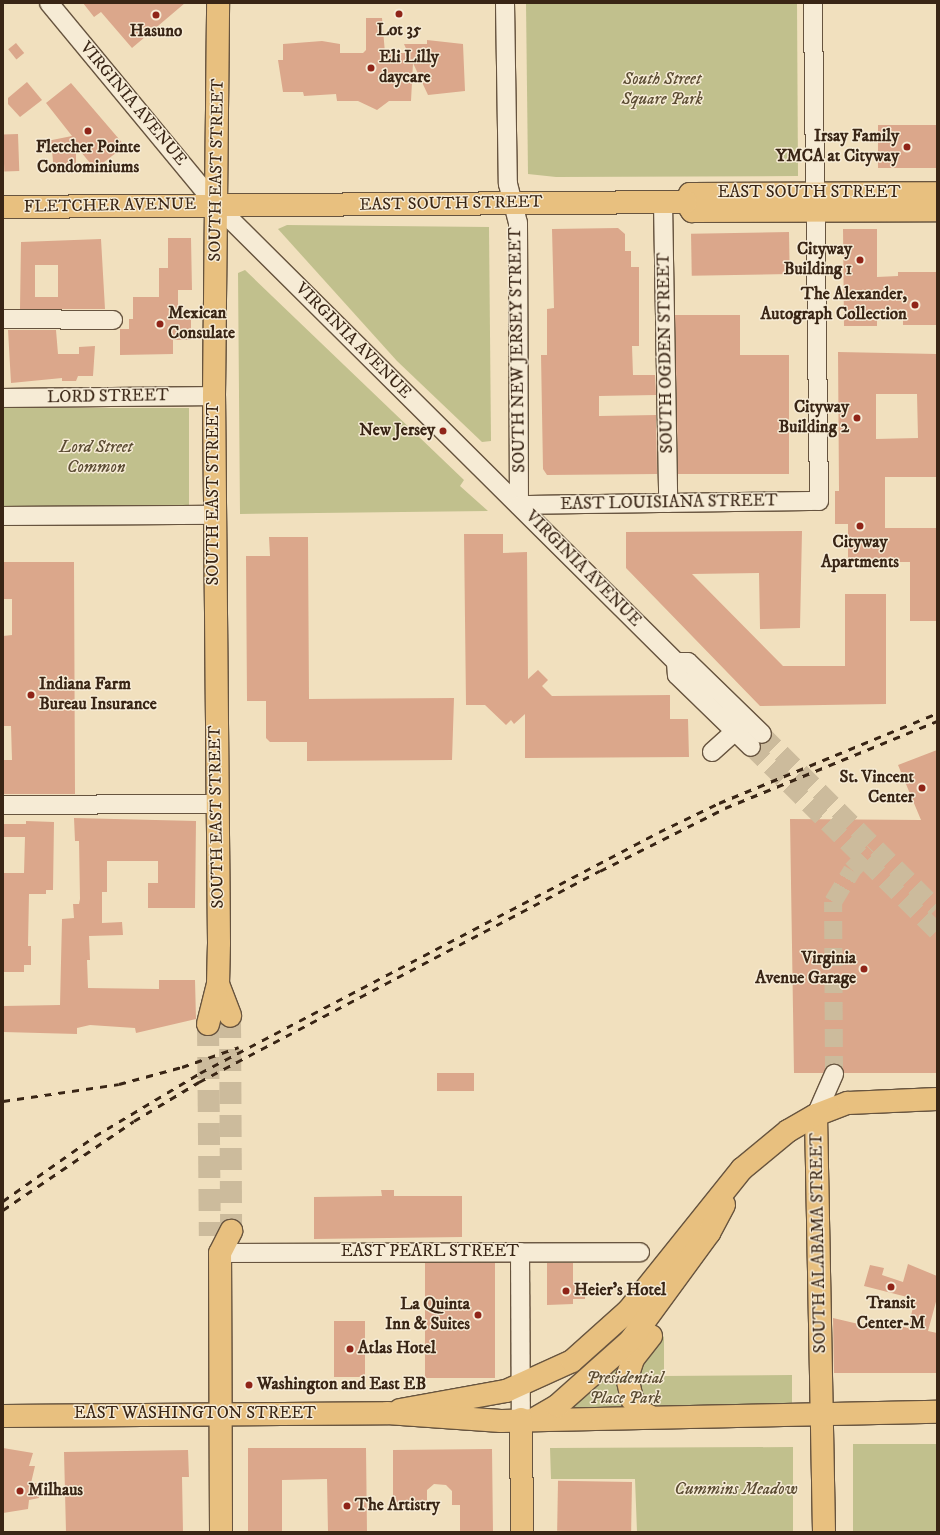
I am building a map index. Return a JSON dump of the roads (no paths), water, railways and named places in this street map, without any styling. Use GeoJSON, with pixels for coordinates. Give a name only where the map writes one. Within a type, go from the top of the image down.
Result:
{"type":"FeatureCollection","features":[{"type":"Feature","properties":{"kind":"main road","name":"SOUTH EAST STREET"},"geometry":{"type":"LineString","coordinates":[[208,1024],[218,984],[218,804],[214,396],[218,3]]}},
{"type":"Feature","properties":{"kind":"main road","name":"EAST SOUTH STREET"},"geometry":{"type":"LineString","coordinates":[[216,205],[686,202],[692,211],[937,193]]}},
{"type":"Feature","properties":{"kind":"main road","name":"EAST SOUTH STREET"},"geometry":{"type":"LineString","coordinates":[[816,202],[937,210]]}},
{"type":"Feature","properties":{"kind":"main road","name":"FLETCHER AVENUE"},"geometry":{"type":"LineString","coordinates":[[3,207],[216,205]]}},
{"type":"Feature","properties":{"kind":"main road","name":"SOUTH EAST STREET"},"geometry":{"type":"LineString","coordinates":[[218,984],[230,1016]]}},
{"type":"Feature","properties":{"kind":"main road"},"geometry":{"type":"LineString","coordinates":[[522,1532],[520,1419],[540,1417],[557,1406],[630,1340],[709,1233],[742,1169],[788,1131],[816,1115],[848,1103],[937,1099]]}},
{"type":"Feature","properties":{"kind":"main road","name":"SOUTH ALABAMA STREET"},"geometry":{"type":"LineString","coordinates":[[816,1115],[823,1416],[824,1532]]}},
{"type":"Feature","properties":{"kind":"main road","name":"EAST WASHINGTON STREET"},"geometry":{"type":"LineString","coordinates":[[387,1413],[520,1387],[565,1366],[608,1332],[742,1169]]}},
{"type":"Feature","properties":{"kind":"main road"},"geometry":{"type":"LineString","coordinates":[[221,1532],[215,1244],[231,1231]]}},
{"type":"Feature","properties":{"kind":"main road"},"geometry":{"type":"LineString","coordinates":[[651,1417],[642,1412],[631,1396],[628,1370],[672,1305],[704,1252],[709,1233]]}},
{"type":"Feature","properties":{"kind":"main road","name":"EAST WASHINGTON STREET"},"geometry":{"type":"LineString","coordinates":[[3,1416],[219,1413],[387,1413],[433,1419],[520,1419],[823,1416],[937,1412]]}},
{"type":"Feature","properties":{"kind":"street","name":"VIRGINIA AVENUE"},"geometry":{"type":"LineString","coordinates":[[49,3],[216,205],[676,662],[677,675],[735,731],[756,740],[688,662],[676,662]]}},
{"type":"Feature","properties":{"kind":"street","name":"SOUTH NEW JERSEY STREET"},"geometry":{"type":"LineString","coordinates":[[505,3],[508,184],[518,223],[518,505]]}},
{"type":"Feature","properties":{"kind":"street"},"geometry":{"type":"LineString","coordinates":[[813,3],[816,202]]}},
{"type":"Feature","properties":{"kind":"street","name":"SOUTH OGDEN STREET"},"geometry":{"type":"LineString","coordinates":[[663,202],[668,503]]}},
{"type":"Feature","properties":{"kind":"street","name":"EAST LOUISIANA STREET"},"geometry":{"type":"LineString","coordinates":[[518,505],[819,501],[816,202]]}},
{"type":"Feature","properties":{"kind":"street"},"geometry":{"type":"LineString","coordinates":[[3,319],[113,320]]}},
{"type":"Feature","properties":{"kind":"street","name":"LORD STREET"},"geometry":{"type":"LineString","coordinates":[[3,398],[214,396]]}},
{"type":"Feature","properties":{"kind":"street"},"geometry":{"type":"LineString","coordinates":[[3,516],[215,515]]}},
{"type":"Feature","properties":{"kind":"street"},"geometry":{"type":"LineString","coordinates":[[712,752],[735,731]]}},
{"type":"Feature","properties":{"kind":"street"},"geometry":{"type":"LineString","coordinates":[[3,805],[218,804]]}},
{"type":"Feature","properties":{"kind":"street","name":"SOUTH ALABAMA STREET"},"geometry":{"type":"LineString","coordinates":[[816,1115],[834,1074]]}},
{"type":"Feature","properties":{"kind":"street","name":"EAST PEARL STREET"},"geometry":{"type":"LineString","coordinates":[[215,1244],[520,1252],[640,1252]]}},
{"type":"Feature","properties":{"kind":"street"},"geometry":{"type":"LineString","coordinates":[[520,1252],[520,1419]]}},
{"type":"Feature","properties":{"kind":"tunnel"},"geometry":{"type":"LineString","coordinates":[[762,734],[937,909]]}},
{"type":"Feature","properties":{"kind":"tunnel"},"geometry":{"type":"LineString","coordinates":[[751,747],[937,932]]}},
{"type":"Feature","properties":{"kind":"tunnel"},"geometry":{"type":"LineString","coordinates":[[834,1074],[833,902],[852,870],[871,850]]}},
{"type":"Feature","properties":{"kind":"tunnel"},"geometry":{"type":"LineString","coordinates":[[230,1016],[231,1231]]}},
{"type":"Feature","properties":{"kind":"tunnel"},"geometry":{"type":"LineString","coordinates":[[208,1024],[210,1236]]}},
{"type":"Feature","properties":{"kind":"railway"},"geometry":{"type":"LineString","coordinates":[[3,1201],[95,1136],[200,1073],[659,832],[719,803],[937,713]]}},
{"type":"Feature","properties":{"kind":"railway"},"geometry":{"type":"LineString","coordinates":[[3,1210],[134,1121],[199,1082],[600,871],[725,808],[937,721]]}},
{"type":"Feature","properties":{"kind":"railway"},"geometry":{"type":"LineString","coordinates":[[3,1101],[119,1084],[182,1067],[239,1047]]}},
{"type":"Feature","properties":{"kind":"place","name":"Lot 35"},"geometry":{"type":"Point","coordinates":[399,14]}},
{"type":"Feature","properties":{"kind":"place","name":"Hasuno"},"geometry":{"type":"Point","coordinates":[156,15]}},
{"type":"Feature","properties":{"kind":"place","name":"Eli Lilly daycare"},"geometry":{"type":"Point","coordinates":[371,68]}},
{"type":"Feature","properties":{"kind":"place","name":"Fletcher Pointe Condominiums"},"geometry":{"type":"Point","coordinates":[88,131]}},
{"type":"Feature","properties":{"kind":"place","name":"Irsay Family YMCA at Cityway"},"geometry":{"type":"Point","coordinates":[907,147]}},
{"type":"Feature","properties":{"kind":"place","name":"Cityway Building 1"},"geometry":{"type":"Point","coordinates":[860,260]}},
{"type":"Feature","properties":{"kind":"place","name":"The Alexander, Autograph Collection"},"geometry":{"type":"Point","coordinates":[915,305]}},
{"type":"Feature","properties":{"kind":"place","name":"Mexican Consulate"},"geometry":{"type":"Point","coordinates":[160,324]}},
{"type":"Feature","properties":{"kind":"place","name":"Cityway Building 2"},"geometry":{"type":"Point","coordinates":[857,418]}},
{"type":"Feature","properties":{"kind":"place","name":"New Jersey"},"geometry":{"type":"Point","coordinates":[443,431]}},
{"type":"Feature","properties":{"kind":"place","name":"Cityway Apartments"},"geometry":{"type":"Point","coordinates":[860,526]}},
{"type":"Feature","properties":{"kind":"place","name":"Indiana Farm Bureau Insurance"},"geometry":{"type":"Point","coordinates":[31,695]}},
{"type":"Feature","properties":{"kind":"place","name":"St. Vincent Center"},"geometry":{"type":"Point","coordinates":[922,788]}},
{"type":"Feature","properties":{"kind":"place","name":"Virginia Avenue Garage"},"geometry":{"type":"Point","coordinates":[864,969]}},
{"type":"Feature","properties":{"kind":"place","name":"Transit Center-M"},"geometry":{"type":"Point","coordinates":[891,1287]}},
{"type":"Feature","properties":{"kind":"place","name":"Heier's Hotel"},"geometry":{"type":"Point","coordinates":[566,1291]}},
{"type":"Feature","properties":{"kind":"place","name":"La Quinta Inn & Suites"},"geometry":{"type":"Point","coordinates":[478,1315]}},
{"type":"Feature","properties":{"kind":"place","name":"Atlas Hotel"},"geometry":{"type":"Point","coordinates":[350,1349]}},
{"type":"Feature","properties":{"kind":"place","name":"Washington and East EB"},"geometry":{"type":"Point","coordinates":[249,1385]}},
{"type":"Feature","properties":{"kind":"place","name":"Milhaus"},"geometry":{"type":"Point","coordinates":[20,1491]}},
{"type":"Feature","properties":{"kind":"place","name":"The Artistry"},"geometry":{"type":"Point","coordinates":[347,1506]}},
{"type":"Feature","properties":{"kind":"park label","name":"South Street Square Park"},"geometry":{"type":"Point","coordinates":[662,90]}},
{"type":"Feature","properties":{"kind":"park label","name":"Lord Street Common"},"geometry":{"type":"Point","coordinates":[96,458]}},
{"type":"Feature","properties":{"kind":"park label","name":"Presidential Place Park"},"geometry":{"type":"Point","coordinates":[625,1389]}},
{"type":"Feature","properties":{"kind":"park label","name":"Cummins Meadow"},"geometry":{"type":"Point","coordinates":[736,1490]}}]}
